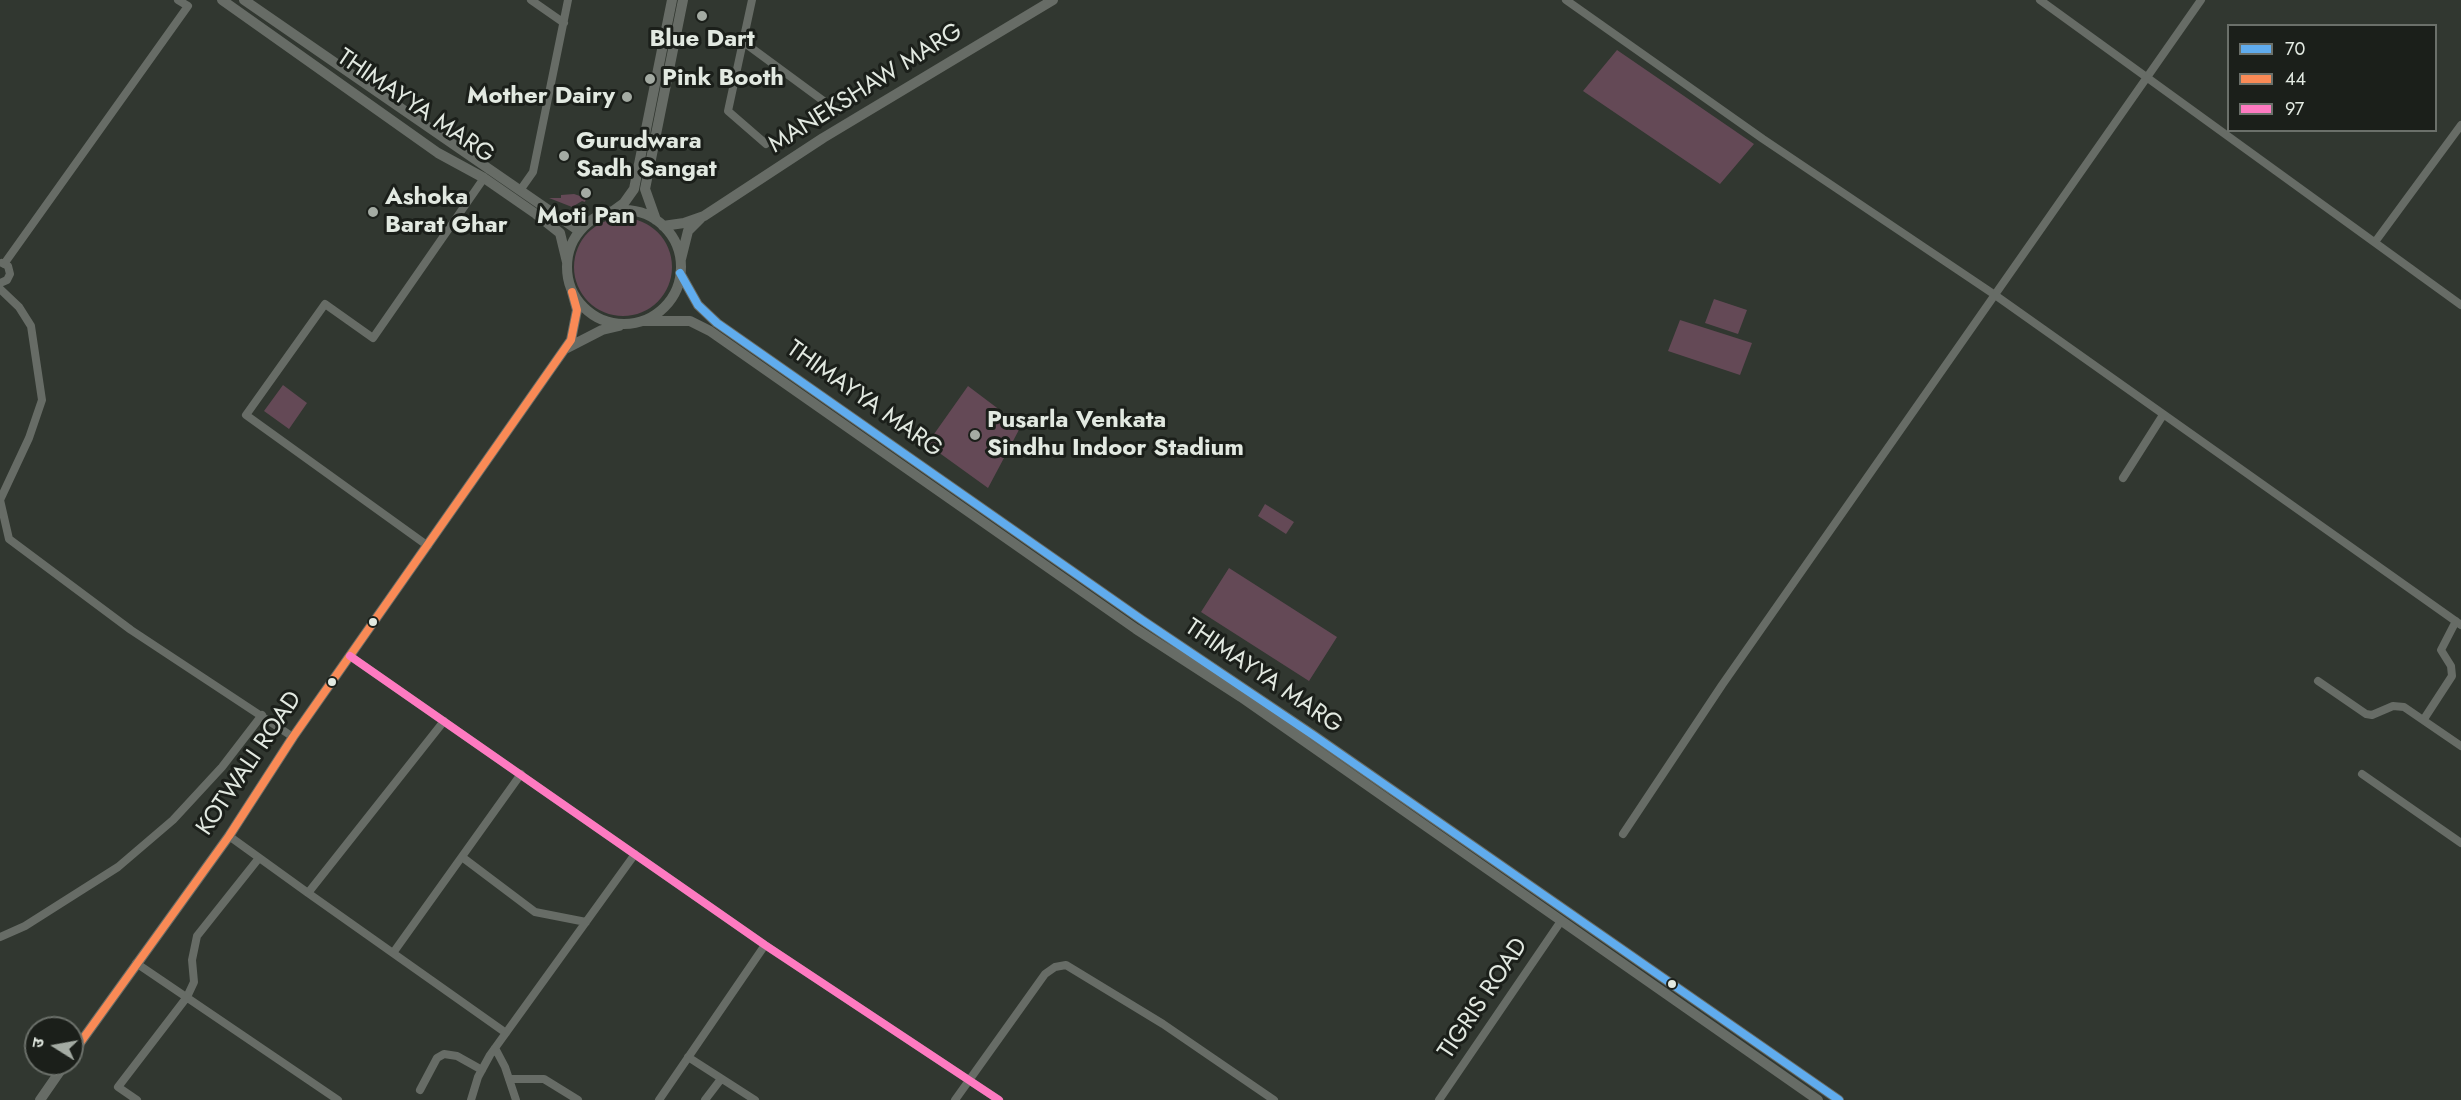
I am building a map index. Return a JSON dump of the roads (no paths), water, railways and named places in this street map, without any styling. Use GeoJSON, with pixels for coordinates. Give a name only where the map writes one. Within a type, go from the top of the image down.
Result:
{"type":"FeatureCollection","features":[{"type":"Feature","properties":{"kind":"street"},"geometry":{"type":"LineString","coordinates":[[178,0],[188,6],[2,263],[9,268],[10,274],[0,288],[19,307],[31,326],[42,400],[29,438],[0,500],[5,539],[131,630],[293,737]]}},
{"type":"Feature","properties":{"kind":"street","name":"THIMAYYA MARG"},"geometry":{"type":"LineString","coordinates":[[222,0],[438,153],[484,178],[560,233],[567,262]]}},
{"type":"Feature","properties":{"kind":"street","name":"THIMAYYA MARG"},"geometry":{"type":"LineString","coordinates":[[244,0],[579,231]]}},
{"type":"Feature","properties":{"kind":"street"},"geometry":{"type":"LineString","coordinates":[[531,0],[564,23]]}},
{"type":"Feature","properties":{"kind":"street"},"geometry":{"type":"LineString","coordinates":[[521,189],[533,172],[568,0]]}},
{"type":"Feature","properties":{"kind":"street"},"geometry":{"type":"LineString","coordinates":[[564,350],[602,330],[644,321],[658,313],[669,302],[677,288],[681,261],[672,236],[660,223],[640,189],[672,0]]}},
{"type":"Feature","properties":{"kind":"street"},"geometry":{"type":"LineString","coordinates":[[632,324],[614,324],[597,318],[583,307],[572,292],[567,278],[567,262],[570,247],[579,231],[590,221],[613,211],[640,189],[683,0]]}},
{"type":"Feature","properties":{"kind":"street"},"geometry":{"type":"LineString","coordinates":[[752,0],[728,111],[765,144]]}},
{"type":"Feature","properties":{"kind":"street","name":"MANEKSHAW MARG"},"geometry":{"type":"LineString","coordinates":[[681,261],[688,231],[704,216],[823,138],[1053,0]]}},
{"type":"Feature","properties":{"kind":"street"},"geometry":{"type":"LineString","coordinates":[[1566,0],[1763,139],[1995,295],[2459,623],[2441,650],[2451,666],[2452,676],[2424,719]]}},
{"type":"Feature","properties":{"kind":"street"},"geometry":{"type":"LineString","coordinates":[[2040,0],[2461,305]]}},
{"type":"Feature","properties":{"kind":"street"},"geometry":{"type":"LineString","coordinates":[[1623,834],[1722,685],[2201,0]]}},
{"type":"Feature","properties":{"kind":"street"},"geometry":{"type":"LineString","coordinates":[[742,41],[829,105]]}},
{"type":"Feature","properties":{"kind":"street"},"geometry":{"type":"LineString","coordinates":[[2375,242],[2461,125]]}},
{"type":"Feature","properties":{"kind":"street"},"geometry":{"type":"LineString","coordinates":[[428,546],[246,415],[326,304],[373,338],[484,178]]}},
{"type":"Feature","properties":{"kind":"street"},"geometry":{"type":"LineString","coordinates":[[613,211],[628,210],[660,223]]}},
{"type":"Feature","properties":{"kind":"street","name":"MANEKSHAW MARG"},"geometry":{"type":"LineString","coordinates":[[660,223],[684,223],[704,216]]}},
{"type":"Feature","properties":{"kind":"street","name":"THIMAYYA MARG"},"geometry":{"type":"LineString","coordinates":[[680,273],[698,305],[717,323],[1241,697],[1818,1100]]}},
{"type":"Feature","properties":{"kind":"street","name":"KOTWALI ROAD"},"geometry":{"type":"LineString","coordinates":[[84,1037],[229,836],[293,737],[572,340],[577,310],[572,292]]}},
{"type":"Feature","properties":{"kind":"street","name":"THIMAYYA MARG"},"geometry":{"type":"LineString","coordinates":[[644,321],[690,321],[710,331],[1139,625],[1313,735],[1839,1100]]}},
{"type":"Feature","properties":{"kind":"street"},"geometry":{"type":"LineString","coordinates":[[2123,478],[2163,415]]}},
{"type":"Feature","properties":{"kind":"street"},"geometry":{"type":"LineString","coordinates":[[350,656],[765,945],[999,1100]]}},
{"type":"Feature","properties":{"kind":"street"},"geometry":{"type":"LineString","coordinates":[[2318,681],[2366,714],[2372,715],[2399,705],[2424,719],[2461,746]]}},
{"type":"Feature","properties":{"kind":"street"},"geometry":{"type":"LineString","coordinates":[[0,937],[25,926],[118,867],[172,820],[222,767],[262,716]]}},
{"type":"Feature","properties":{"kind":"street"},"geometry":{"type":"LineString","coordinates":[[308,893],[444,721]]}},
{"type":"Feature","properties":{"kind":"street"},"geometry":{"type":"LineString","coordinates":[[393,953],[520,774]]}},
{"type":"Feature","properties":{"kind":"street"},"geometry":{"type":"LineString","coordinates":[[2362,774],[2461,843]]}},
{"type":"Feature","properties":{"kind":"street"},"geometry":{"type":"LineString","coordinates":[[229,836],[506,1033]]}},
{"type":"Feature","properties":{"kind":"street"},"geometry":{"type":"LineString","coordinates":[[471,1100],[482,1070],[495,1048],[635,854]]}},
{"type":"Feature","properties":{"kind":"street"},"geometry":{"type":"LineString","coordinates":[[462,857],[535,912],[586,922]]}},
{"type":"Feature","properties":{"kind":"street"},"geometry":{"type":"LineString","coordinates":[[137,1100],[118,1087],[187,997],[194,982],[192,960],[197,936],[260,858]]}},
{"type":"Feature","properties":{"kind":"street","name":"TIGRIS ROAD"},"geometry":{"type":"LineString","coordinates":[[1438,1100],[1561,921]]}},
{"type":"Feature","properties":{"kind":"street"},"geometry":{"type":"LineString","coordinates":[[664,1098],[688,1058],[765,945]]}},
{"type":"Feature","properties":{"kind":"street"},"geometry":{"type":"LineString","coordinates":[[136,963],[338,1100]]}},
{"type":"Feature","properties":{"kind":"street"},"geometry":{"type":"LineString","coordinates":[[955,1100],[1045,974],[1054,967],[1066,965],[1163,1024],[1274,1100]]}},
{"type":"Feature","properties":{"kind":"street"},"geometry":{"type":"LineString","coordinates":[[495,1048],[516,1100]]}},
{"type":"Feature","properties":{"kind":"street"},"geometry":{"type":"LineString","coordinates":[[420,1090],[437,1058],[444,1054],[457,1056],[482,1070]]}},
{"type":"Feature","properties":{"kind":"street"},"geometry":{"type":"LineString","coordinates":[[688,1058],[755,1100]]}},
{"type":"Feature","properties":{"kind":"street"},"geometry":{"type":"LineString","coordinates":[[40,1100],[57,1076]]}},
{"type":"Feature","properties":{"kind":"street"},"geometry":{"type":"LineString","coordinates":[[509,1079],[544,1079],[578,1100]]}},
{"type":"Feature","properties":{"kind":"street"},"geometry":{"type":"LineString","coordinates":[[705,1100],[722,1079]]}},
{"type":"Feature","properties":{"kind":"place","name":"Blue Dart"},"geometry":{"type":"Point","coordinates":[702,16]}},
{"type":"Feature","properties":{"kind":"place","name":"Pink Booth"},"geometry":{"type":"Point","coordinates":[650,79]}},
{"type":"Feature","properties":{"kind":"place","name":"Mother Dairy"},"geometry":{"type":"Point","coordinates":[627,97]}},
{"type":"Feature","properties":{"kind":"place","name":"Gurudwara Sadh Sangat"},"geometry":{"type":"Point","coordinates":[564,156]}},
{"type":"Feature","properties":{"kind":"place","name":"Moti Pan"},"geometry":{"type":"Point","coordinates":[586,193]}},
{"type":"Feature","properties":{"kind":"place","name":"Ashoka Barat Ghar"},"geometry":{"type":"Point","coordinates":[373,212]}},
{"type":"Feature","properties":{"kind":"place","name":"Pusarla Venkata Sindhu Indoor Stadium"},"geometry":{"type":"Point","coordinates":[975,435]}}]}
